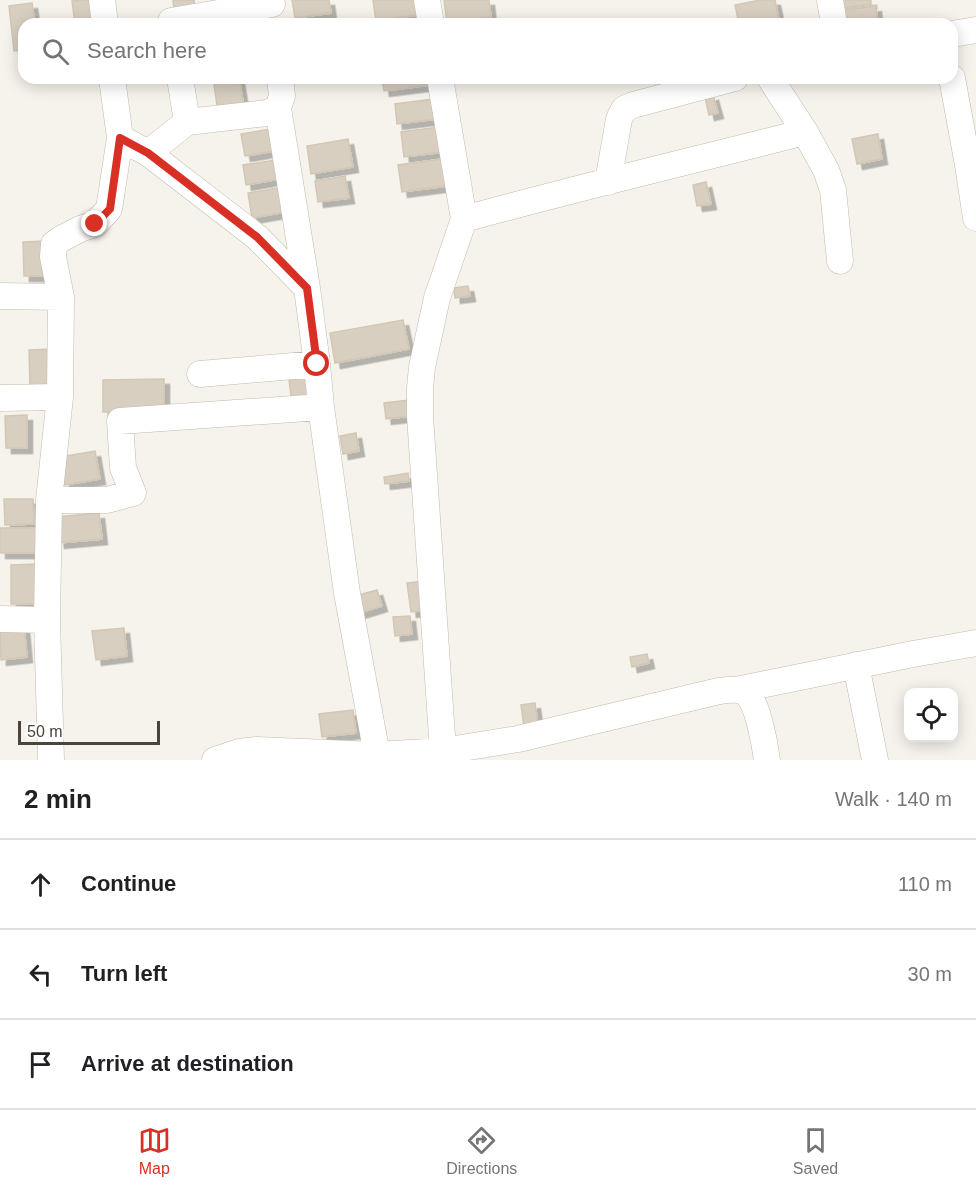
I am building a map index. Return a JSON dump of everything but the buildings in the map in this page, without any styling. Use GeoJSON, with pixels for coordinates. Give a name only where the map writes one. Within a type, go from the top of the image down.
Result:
{"type":"FeatureCollection","features":[{"type":"Feature","properties":{"kind":"street"},"geometry":{"type":"LineString","coordinates":[[102,0],[104,18]]}},
{"type":"Feature","properties":{"kind":"street"},"geometry":{"type":"LineString","coordinates":[[427,0],[430,18]]}},
{"type":"Feature","properties":{"kind":"street"},"geometry":{"type":"LineString","coordinates":[[830,0],[833,18]]}},
{"type":"Feature","properties":{"kind":"street"},"geometry":{"type":"LineString","coordinates":[[170,15],[273,9]]}},
{"type":"Feature","properties":{"kind":"street"},"geometry":{"type":"LineString","coordinates":[[958,33],[976,30]]}},
{"type":"Feature","properties":{"kind":"street"},"geometry":{"type":"LineString","coordinates":[[51,760],[47,620],[49,500],[60,396],[61,297],[53,257],[54,244],[61,238],[95,224],[110,209],[120,138],[113,84]]}},
{"type":"Feature","properties":{"kind":"street"},"geometry":{"type":"LineString","coordinates":[[181,84],[187,122]]}},
{"type":"Feature","properties":{"kind":"street"},"geometry":{"type":"LineString","coordinates":[[281,84],[282,96],[278,108],[307,288],[347,593],[377,758]]}},
{"type":"Feature","properties":{"kind":"street"},"geometry":{"type":"LineString","coordinates":[[441,84],[464,219],[437,298],[422,367],[420,388],[442,751]]}},
{"type":"Feature","properties":{"kind":"street"},"geometry":{"type":"LineString","coordinates":[[608,182],[619,119],[624,110],[633,105],[712,84]]}},
{"type":"Feature","properties":{"kind":"street"},"geometry":{"type":"LineString","coordinates":[[774,84],[826,170],[833,190],[840,261]]}},
{"type":"Feature","properties":{"kind":"street"},"geometry":{"type":"LineString","coordinates":[[953,84],[972,164],[976,218]]}},
{"type":"Feature","properties":{"kind":"street"},"geometry":{"type":"LineString","coordinates":[[148,153],[187,122],[267,113],[278,108]]}},
{"type":"Feature","properties":{"kind":"street"},"geometry":{"type":"LineString","coordinates":[[464,219],[805,132]]}},
{"type":"Feature","properties":{"kind":"street"},"geometry":{"type":"LineString","coordinates":[[120,138],[148,153],[257,237],[307,288]]}},
{"type":"Feature","properties":{"kind":"street"},"geometry":{"type":"LineString","coordinates":[[0,296],[61,297]]}},
{"type":"Feature","properties":{"kind":"street"},"geometry":{"type":"LineString","coordinates":[[200,374],[317,364]]}},
{"type":"Feature","properties":{"kind":"street"},"geometry":{"type":"LineString","coordinates":[[0,398],[60,396]]}},
{"type":"Feature","properties":{"kind":"street"},"geometry":{"type":"LineString","coordinates":[[49,500],[107,500],[133,493],[123,468],[120,421],[321,406]]}},
{"type":"Feature","properties":{"kind":"street"},"geometry":{"type":"LineString","coordinates":[[0,619],[47,620]]}},
{"type":"Feature","properties":{"kind":"street"},"geometry":{"type":"LineString","coordinates":[[215,760],[239,752],[257,750],[377,758],[442,751],[518,739],[719,691],[736,690],[976,643]]}},
{"type":"Feature","properties":{"kind":"street"},"geometry":{"type":"LineString","coordinates":[[856,666],[875,760]]}},
{"type":"Feature","properties":{"kind":"street"},"geometry":{"type":"LineString","coordinates":[[736,690],[746,693],[753,703],[764,740],[767,760]]}},
{"type":"Feature","properties":{"kind":"route"},"geometry":{"type":"LineString","coordinates":[[95,224],[110,209],[120,138],[148,153],[257,237],[307,288],[317,364]]}}]}
